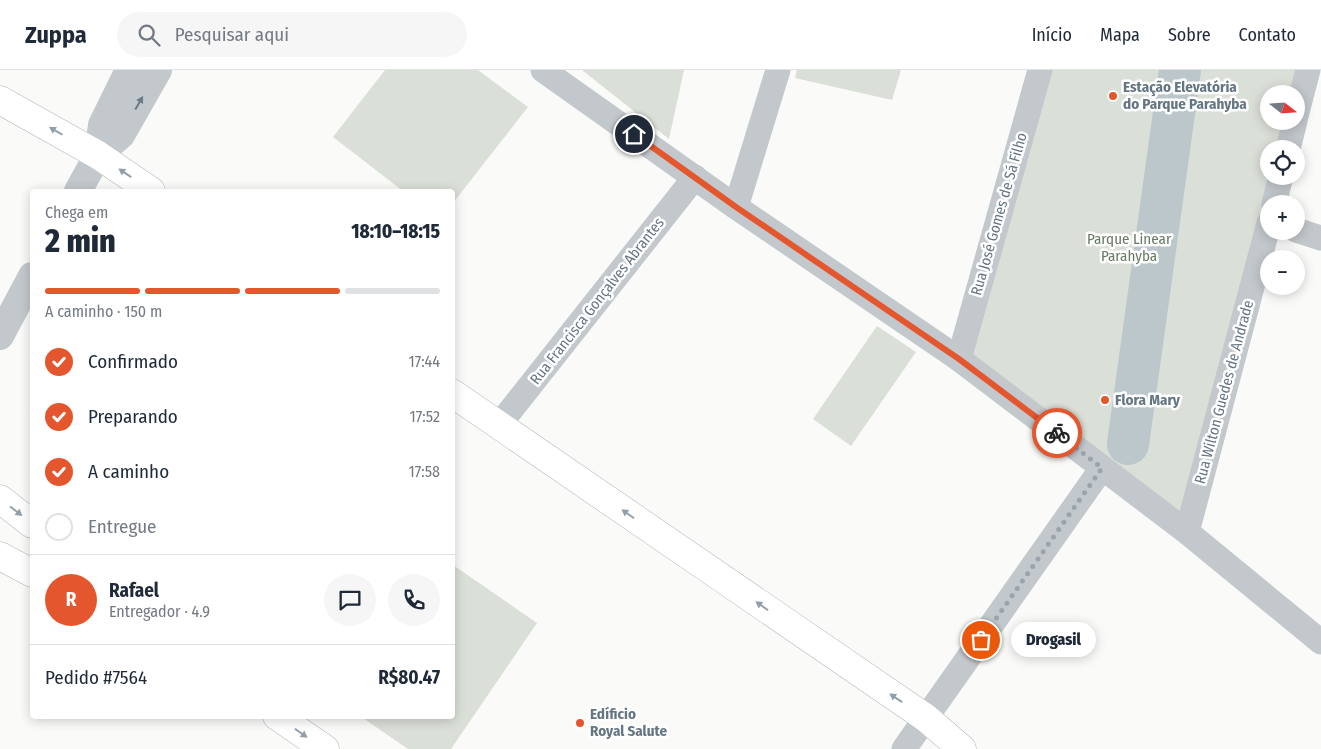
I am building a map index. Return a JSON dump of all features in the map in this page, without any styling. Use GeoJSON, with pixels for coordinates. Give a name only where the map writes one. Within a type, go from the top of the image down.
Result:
{"type":"FeatureCollection","features":[{"type":"Feature","properties":{"kind":"main road"},"geometry":{"type":"LineString","coordinates":[[0,100],[98,155],[149,189]]}},
{"type":"Feature","properties":{"kind":"main road"},"geometry":{"type":"LineString","coordinates":[[455,396],[926,718],[962,749]]}},
{"type":"Feature","properties":{"kind":"main road"},"geometry":{"type":"LineString","coordinates":[[0,500],[30,522]]}},
{"type":"Feature","properties":{"kind":"main road"},"geometry":{"type":"LineString","coordinates":[[0,556],[30,572]]}},
{"type":"Feature","properties":{"kind":"main road"},"geometry":{"type":"LineString","coordinates":[[281,719],[325,749]]}},
{"type":"Feature","properties":{"kind":"street"},"geometry":{"type":"LineString","coordinates":[[98,155],[102,125],[129,70]]}},
{"type":"Feature","properties":{"kind":"street"},"geometry":{"type":"LineString","coordinates":[[79,189],[98,155],[121,135],[158,70]]}},
{"type":"Feature","properties":{"kind":"street"},"geometry":{"type":"LineString","coordinates":[[543,70],[736,207],[959,359],[1187,532],[1321,642]]}},
{"type":"Feature","properties":{"kind":"street"},"geometry":{"type":"LineString","coordinates":[[736,207],[778,70]]}},
{"type":"Feature","properties":{"kind":"street","name":"Rua José Gomes de Sá Filho"},"geometry":{"type":"LineString","coordinates":[[959,359],[1040,70]]}},
{"type":"Feature","properties":{"kind":"street"},"geometry":{"type":"LineString","coordinates":[[1304,85],[1308,70]]}},
{"type":"Feature","properties":{"kind":"street","name":"Rua Francisca Gonçalves Abrantes"},"geometry":{"type":"LineString","coordinates":[[499,425],[695,178]]}},
{"type":"Feature","properties":{"kind":"street"},"geometry":{"type":"LineString","coordinates":[[1305,233],[1321,238]]}},
{"type":"Feature","properties":{"kind":"street","name":"Rua Wilton Guedes de Andrade"},"geometry":{"type":"LineString","coordinates":[[1187,532],[1264,240]]}},
{"type":"Feature","properties":{"kind":"street"},"geometry":{"type":"LineString","coordinates":[[0,336],[30,280]]}},
{"type":"Feature","properties":{"kind":"street"},"geometry":{"type":"LineString","coordinates":[[904,749],[1102,468]]}},
{"type":"Feature","properties":{"kind":"green space"},"geometry":{"type":"Polygon","coordinates":[[[385,70],[478,70],[528,107],[455,200],[455,189],[400,189],[333,137],[385,70]]]}},
{"type":"Feature","properties":{"kind":"green space"},"geometry":{"type":"Polygon","coordinates":[[[582,70],[684,70],[669,139],[582,70]]]}},
{"type":"Feature","properties":{"kind":"green space"},"geometry":{"type":"Polygon","coordinates":[[[797,70],[901,70],[892,100],[795,78],[797,70]]]}},
{"type":"Feature","properties":{"kind":"green space","name":"Parque Linear Parahyba"},"geometry":{"type":"Polygon","coordinates":[[[1031,70],[1319,70],[1305,126],[1305,85],[1260,85],[1260,130],[1304,130],[1302,140],[1260,140],[1260,185],[1269,185],[1269,195],[1260,195],[1260,240],[1189,536],[954,360],[1031,70]]]}},
{"type":"Feature","properties":{"kind":"green space"},"geometry":{"type":"Polygon","coordinates":[[[877,326],[916,352],[851,446],[813,419],[877,326]]]}},
{"type":"Feature","properties":{"kind":"green space"},"geometry":{"type":"Polygon","coordinates":[[[455,566],[537,623],[451,749],[408,749],[364,719],[455,719],[455,566]]]}},
{"type":"Feature","properties":{"kind":"waterway"},"geometry":{"type":"LineString","coordinates":[[1128,444],[1180,70]]}},
{"type":"Feature","properties":{"kind":"way so far"},"geometry":{"type":"LineString","coordinates":[[981,640],[1102,468],[1057,433]]}},
{"type":"Feature","properties":{"kind":"place","name":"Estação Elevatória do Parque Parahyba"},"geometry":{"type":"Point","coordinates":[1113,96]}},
{"type":"Feature","properties":{"kind":"place","name":"Flora Mary"},"geometry":{"type":"Point","coordinates":[1105,400]}},
{"type":"Feature","properties":{"kind":"place","name":"Drogasil"},"geometry":{"type":"Point","coordinates":[981,640]}},
{"type":"Feature","properties":{"kind":"place","name":"Edíficio Royal Salute"},"geometry":{"type":"Point","coordinates":[580,723]}},
{"type":"Feature","properties":{"kind":"route"},"geometry":{"type":"LineString","coordinates":[[634,134],[736,207],[959,359],[1057,433]]}}]}
